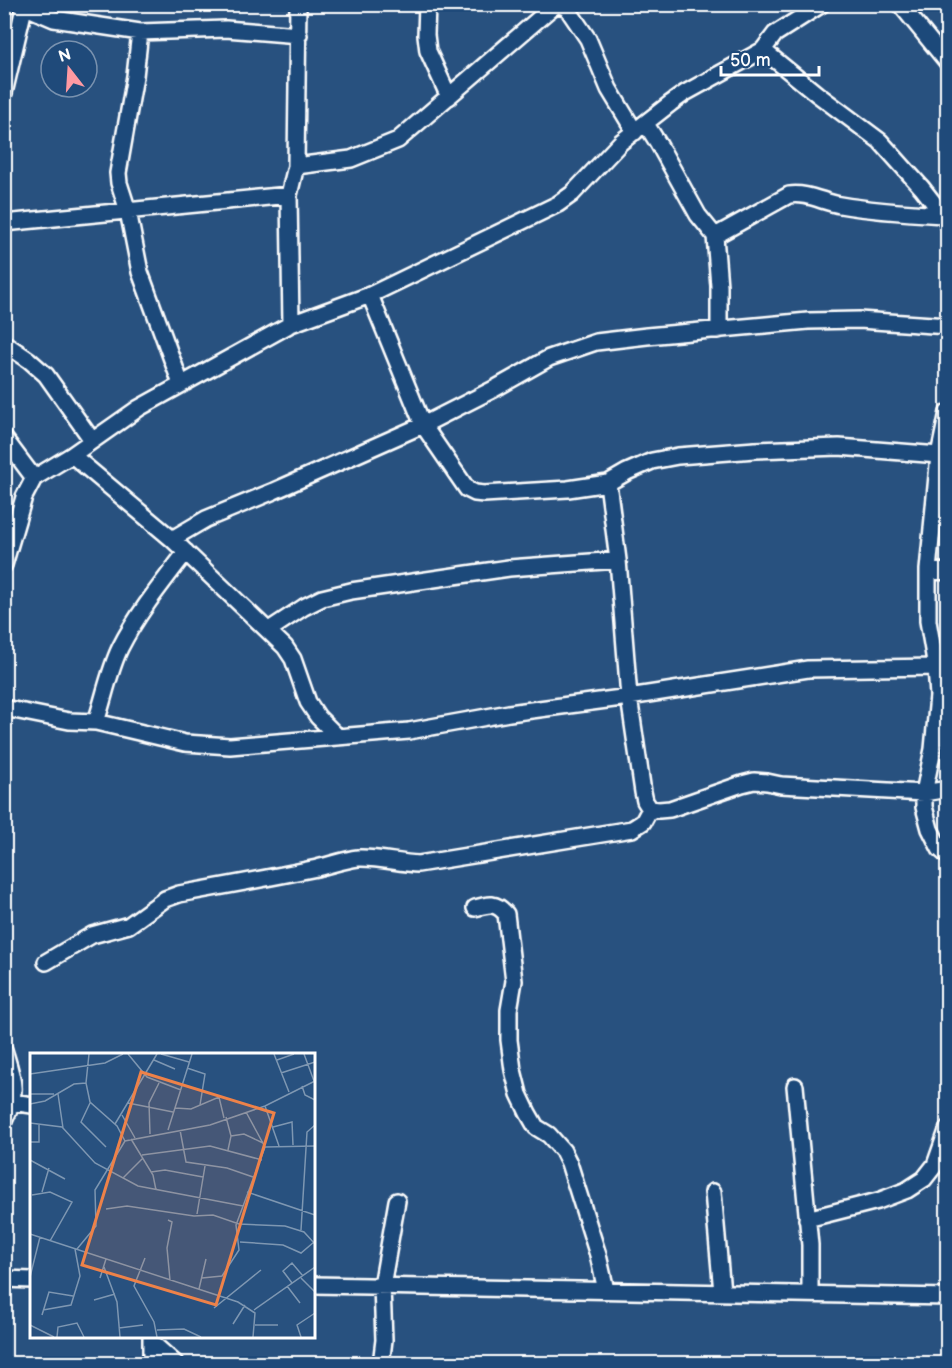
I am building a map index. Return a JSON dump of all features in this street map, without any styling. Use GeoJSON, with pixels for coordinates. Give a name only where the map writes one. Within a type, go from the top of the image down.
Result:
{"type":"FeatureCollection","features":[{"type":"Feature","properties":{"kind":"street"},"geometry":{"type":"LineString","coordinates":[[291,324],[289,195],[296,166],[298,4]]}},
{"type":"Feature","properties":{"kind":"street"},"geometry":{"type":"LineString","coordinates":[[427,4],[428,51],[449,96]]}},
{"type":"Feature","properties":{"kind":"street"},"geometry":{"type":"LineString","coordinates":[[296,166],[351,159],[398,140],[558,4],[567,8],[588,39],[609,89],[640,128],[698,215],[715,236],[719,286],[719,330]]}},
{"type":"Feature","properties":{"kind":"street"},"geometry":{"type":"LineString","coordinates":[[4,565],[24,497],[34,478],[72,455],[139,408],[291,324],[370,296],[558,204],[572,194],[621,142],[685,93],[763,50],[775,34],[822,4]]}},
{"type":"Feature","properties":{"kind":"street"},"geometry":{"type":"LineString","coordinates":[[900,4],[948,63]]}},
{"type":"Feature","properties":{"kind":"street"},"geometry":{"type":"LineString","coordinates":[[4,93],[22,5],[54,19],[140,32],[226,29],[298,35]]}},
{"type":"Feature","properties":{"kind":"street"},"geometry":{"type":"LineString","coordinates":[[140,32],[135,76],[118,173],[119,183],[128,211],[140,272],[181,384]]}},
{"type":"Feature","properties":{"kind":"street"},"geometry":{"type":"LineString","coordinates":[[763,50],[880,141],[922,188],[945,220]]}},
{"type":"Feature","properties":{"kind":"street"},"geometry":{"type":"LineString","coordinates":[[715,236],[789,195],[798,194],[875,211],[945,220]]}},
{"type":"Feature","properties":{"kind":"street"},"geometry":{"type":"LineString","coordinates":[[4,223],[289,195]]}},
{"type":"Feature","properties":{"kind":"street"},"geometry":{"type":"LineString","coordinates":[[370,296],[423,425],[467,489],[475,494],[567,489],[608,483],[652,461],[678,456],[839,447],[939,455]]}},
{"type":"Feature","properties":{"kind":"street"},"geometry":{"type":"LineString","coordinates":[[172,539],[206,519],[423,425],[549,358],[596,342],[808,321],[859,320],[948,326]]}},
{"type":"Feature","properties":{"kind":"street"},"geometry":{"type":"LineString","coordinates":[[4,343],[46,375],[92,440]]}},
{"type":"Feature","properties":{"kind":"street"},"geometry":{"type":"LineString","coordinates":[[948,412],[939,455],[928,570],[928,621],[936,667],[938,696],[933,749],[924,793],[924,807],[930,829],[940,849],[948,856]]}},
{"type":"Feature","properties":{"kind":"street"},"geometry":{"type":"LineString","coordinates":[[4,438],[34,478]]}},
{"type":"Feature","properties":{"kind":"street"},"geometry":{"type":"LineString","coordinates":[[72,455],[172,539],[285,647],[293,659],[308,702],[318,717],[338,737]]}},
{"type":"Feature","properties":{"kind":"street"},"geometry":{"type":"LineString","coordinates":[[608,483],[618,560],[629,697],[643,792],[650,809]]}},
{"type":"Feature","properties":{"kind":"street"},"geometry":{"type":"LineString","coordinates":[[96,722],[113,664],[121,647],[156,591],[186,552]]}},
{"type":"Feature","properties":{"kind":"street"},"geometry":{"type":"LineString","coordinates":[[268,630],[322,598],[351,591],[510,568],[618,560]]}},
{"type":"Feature","properties":{"kind":"street"},"geometry":{"type":"LineString","coordinates":[[928,570],[948,572]]}},
{"type":"Feature","properties":{"kind":"street"},"geometry":{"type":"LineString","coordinates":[[4,708],[69,721],[96,722],[185,743],[230,746],[409,731],[509,713],[808,669],[936,667]]}},
{"type":"Feature","properties":{"kind":"street"},"geometry":{"type":"LineString","coordinates":[[650,809],[670,809],[754,782],[924,793],[948,789]]}},
{"type":"Feature","properties":{"kind":"street"},"geometry":{"type":"LineString","coordinates":[[46,962],[92,935],[129,926],[165,899],[179,894],[304,871],[357,858],[418,864],[632,829],[643,822],[650,809]]}},
{"type":"Feature","properties":{"kind":"street"},"geometry":{"type":"LineString","coordinates":[[475,908],[489,904],[500,907],[506,914],[514,981],[509,1010],[509,1040],[519,1094],[536,1127],[549,1135],[563,1151],[569,1163],[598,1255],[606,1290]]}},
{"type":"Feature","properties":{"kind":"street"},"geometry":{"type":"LineString","coordinates":[[4,1050],[14,1091],[4,1121]]}},
{"type":"Feature","properties":{"kind":"street"},"geometry":{"type":"LineString","coordinates":[[795,1086],[810,1245],[810,1294]]}},
{"type":"Feature","properties":{"kind":"street"},"geometry":{"type":"LineString","coordinates":[[12,1102],[30,1105]]}},
{"type":"Feature","properties":{"kind":"street"},"geometry":{"type":"LineString","coordinates":[[807,1220],[878,1201],[907,1190],[924,1179],[935,1165],[948,1128]]}},
{"type":"Feature","properties":{"kind":"street"},"geometry":{"type":"LineString","coordinates":[[713,1192],[722,1292]]}},
{"type":"Feature","properties":{"kind":"street"},"geometry":{"type":"LineString","coordinates":[[381,1364],[384,1340],[382,1286],[397,1201]]}},
{"type":"Feature","properties":{"kind":"street"},"geometry":{"type":"LineString","coordinates":[[4,1279],[30,1280]]}},
{"type":"Feature","properties":{"kind":"street"},"geometry":{"type":"LineString","coordinates":[[315,1285],[948,1297]]}},
{"type":"Feature","properties":{"kind":"street"},"geometry":{"type":"LineString","coordinates":[[151,1340],[151,1364]]}},
{"type":"Feature","properties":{"kind":"street"},"geometry":{"type":"LineString","coordinates":[[151,1340],[176,1364]]}}]}
